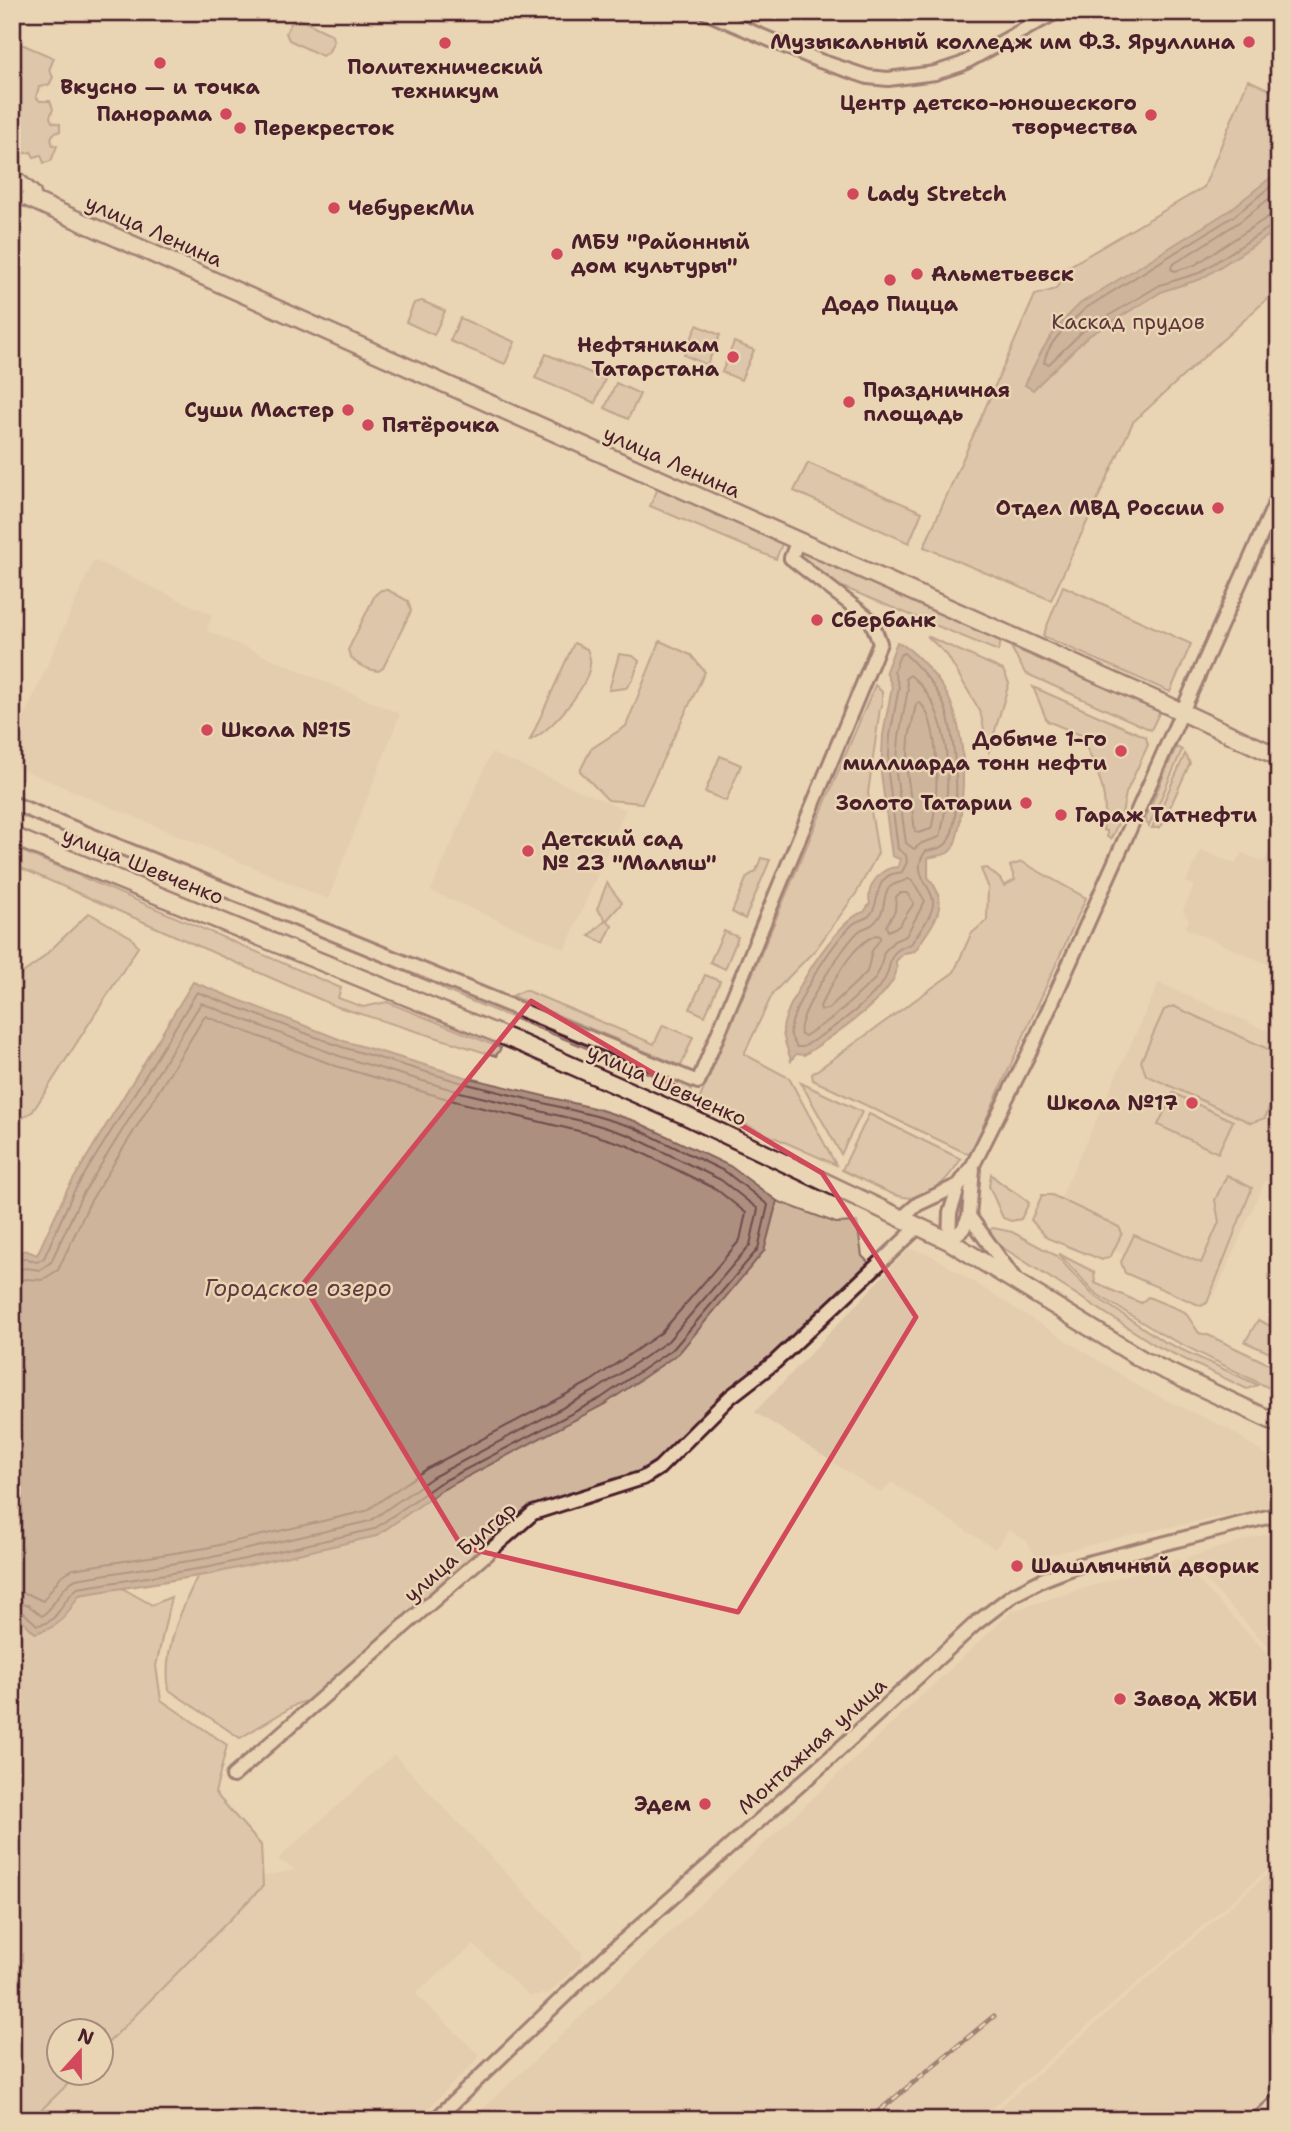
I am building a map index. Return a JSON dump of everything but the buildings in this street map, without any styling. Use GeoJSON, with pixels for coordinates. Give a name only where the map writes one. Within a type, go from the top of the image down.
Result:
{"type":"FeatureCollection","features":[{"type":"Feature","properties":{"kind":"main road","name":"улица Ленина"},"geometry":{"type":"LineString","coordinates":[[12,177],[48,207]]}},
{"type":"Feature","properties":{"kind":"main road","name":"улица Ленина"},"geometry":{"type":"LineString","coordinates":[[12,191],[1279,757]]}},
{"type":"Feature","properties":{"kind":"main road","name":"улица Шевченко"},"geometry":{"type":"LineString","coordinates":[[12,836],[518,1042],[684,1115],[949,1241],[1143,1360],[1279,1424]]}},
{"type":"Feature","properties":{"kind":"street"},"geometry":{"type":"LineString","coordinates":[[705,12],[820,61],[868,77],[911,78],[962,64],[1056,12]]}},
{"type":"Feature","properties":{"kind":"street"},"geometry":{"type":"LineString","coordinates":[[949,1241],[950,1213],[960,1185],[973,1165],[1032,1048],[1279,495]]}},
{"type":"Feature","properties":{"kind":"street"},"geometry":{"type":"LineString","coordinates":[[12,803],[698,1082],[880,643],[872,620],[791,558],[797,540]]}},
{"type":"Feature","properties":{"kind":"street"},"geometry":{"type":"LineString","coordinates":[[949,1241],[963,1229],[969,1216],[973,1165]]}},
{"type":"Feature","properties":{"kind":"street"},"geometry":{"type":"LineString","coordinates":[[902,1218],[918,1204],[960,1185]]}},
{"type":"Feature","properties":{"kind":"street"},"geometry":{"type":"LineString","coordinates":[[969,1216],[1019,1284]]}},
{"type":"Feature","properties":{"kind":"street","name":"улица Булгар"},"geometry":{"type":"LineString","coordinates":[[233,1776],[533,1513],[643,1478],[659,1468],[730,1397],[775,1362],[919,1226]]}},
{"type":"Feature","properties":{"kind":"street","name":"Монтажная улица"},"geometry":{"type":"LineString","coordinates":[[435,2120],[604,1958],[831,1757],[975,1624],[1013,1595],[1080,1565],[1279,1514]]}},
{"type":"Feature","properties":{"kind":"street"},"geometry":{"type":"LineString","coordinates":[[1256,2120],[1279,2100]]}},
{"type":"Feature","properties":{"kind":"highlighted area"},"geometry":{"type":"Polygon","coordinates":[[[531,1001],[822,1173],[916,1317],[738,1612],[462,1547],[303,1284],[531,1001]]]}},
{"type":"Feature","properties":{"kind":"shaded area","name":"Школа №15"},"geometry":{"type":"Polygon","coordinates":[[[94,560],[212,615],[207,631],[400,714],[328,899],[12,765],[12,745],[94,560]]]}},
{"type":"Feature","properties":{"kind":"shaded area","name":"Детский сад № 23 \"Малыш\""},"geometry":{"type":"Polygon","coordinates":[[[491,753],[625,810],[565,949],[431,891],[491,753]]]}},
{"type":"Feature","properties":{"kind":"shaded area"},"geometry":{"type":"Polygon","coordinates":[[[1279,833],[1279,969],[1185,928],[1189,920],[1183,911],[1194,886],[1186,882],[1201,850],[1235,864],[1242,853],[1264,862],[1279,833]]]}},
{"type":"Feature","properties":{"kind":"shaded area","name":"Школа №17"},"geometry":{"type":"Polygon","coordinates":[[[1159,983],[1279,1036],[1279,1169],[1272,1183],[1265,1181],[1214,1296],[1050,1221],[1159,983]]]}},
{"type":"Feature","properties":{"kind":"shaded area"},"geometry":{"type":"Polygon","coordinates":[[[909,1249],[929,1254],[1143,1389],[1230,1430],[1279,1464],[1279,1505],[1130,1535],[1036,1558],[1027,1541],[1009,1530],[995,1549],[891,1482],[881,1493],[755,1412],[909,1249]]]}},
{"type":"Feature","properties":{"kind":"shaded area"},"geometry":{"type":"Polygon","coordinates":[[[1279,1530],[1279,1658],[1185,1558],[1279,1530]]]}},
{"type":"Feature","properties":{"kind":"shaded area","name":"Завод ЖБИ"},"geometry":{"type":"Polygon","coordinates":[[[1178,1559],[1279,1666],[1279,1860],[979,2120],[471,2120],[1012,1611],[1178,1559]]]}},
{"type":"Feature","properties":{"kind":"shaded area"},"geometry":{"type":"Polygon","coordinates":[[[394,1755],[581,1952],[582,1961],[549,1993],[530,1996],[474,1945],[415,1993],[480,2056],[417,2120],[31,2120],[66,2086],[116,2086],[116,2022],[263,1876],[296,1870],[278,1859],[394,1755]]]}},
{"type":"Feature","properties":{"kind":"shaded area"},"geometry":{"type":"Polygon","coordinates":[[[1279,1864],[1279,2086],[1241,2120],[1006,2120],[999,2108],[1279,1864]]]}},
{"type":"Feature","properties":{"kind":"green space"},"geometry":{"type":"Polygon","coordinates":[[[299,19],[331,34],[334,41],[328,53],[322,56],[289,40],[286,33],[291,23],[299,19]]]}},
{"type":"Feature","properties":{"kind":"green space"},"geometry":{"type":"Polygon","coordinates":[[[12,40],[54,58],[49,70],[53,77],[49,85],[39,87],[36,97],[40,101],[50,101],[53,109],[50,117],[52,122],[60,124],[60,131],[53,134],[51,139],[53,145],[57,146],[51,161],[44,163],[41,155],[34,157],[31,152],[17,155],[12,149],[12,40]]]}},
{"type":"Feature","properties":{"kind":"green space","name":"Каскад прудов"},"geometry":{"type":"Polygon","coordinates":[[[1248,80],[1279,94],[1279,288],[1133,422],[1051,600],[924,547],[1035,295],[1056,289],[1068,267],[1204,187],[1248,80]]]}},
{"type":"Feature","properties":{"kind":"green space"},"geometry":{"type":"Polygon","coordinates":[[[422,301],[445,311],[434,335],[406,322],[414,303],[422,301]]]}},
{"type":"Feature","properties":{"kind":"green space"},"geometry":{"type":"Polygon","coordinates":[[[460,318],[515,342],[505,364],[450,341],[460,318]]]}},
{"type":"Feature","properties":{"kind":"green space"},"geometry":{"type":"Polygon","coordinates":[[[697,325],[720,335],[707,365],[684,355],[697,325]]]}},
{"type":"Feature","properties":{"kind":"green space"},"geometry":{"type":"Polygon","coordinates":[[[734,342],[754,350],[741,380],[722,372],[734,342]]]}},
{"type":"Feature","properties":{"kind":"green space"},"geometry":{"type":"Polygon","coordinates":[[[546,354],[605,379],[595,403],[535,378],[546,354]]]}},
{"type":"Feature","properties":{"kind":"green space"},"geometry":{"type":"Polygon","coordinates":[[[616,383],[640,394],[628,419],[605,408],[616,383]]]}},
{"type":"Feature","properties":{"kind":"green space"},"geometry":{"type":"Polygon","coordinates":[[[808,463],[922,512],[909,543],[794,491],[808,463]]]}},
{"type":"Feature","properties":{"kind":"green space"},"geometry":{"type":"Polygon","coordinates":[[[659,486],[783,541],[776,559],[650,506],[659,486]]]}},
{"type":"Feature","properties":{"kind":"green space"},"geometry":{"type":"Polygon","coordinates":[[[802,552],[994,636],[1001,642],[998,651],[835,584],[799,556],[802,552]]]}},
{"type":"Feature","properties":{"kind":"green space"},"geometry":{"type":"Polygon","coordinates":[[[1063,586],[1191,644],[1170,692],[1043,636],[1063,586]]]}},
{"type":"Feature","properties":{"kind":"green space"},"geometry":{"type":"Polygon","coordinates":[[[381,590],[388,590],[408,601],[411,611],[383,668],[378,671],[359,665],[348,650],[375,595],[381,590]]]}},
{"type":"Feature","properties":{"kind":"green space"},"geometry":{"type":"Polygon","coordinates":[[[927,636],[1003,670],[1009,683],[989,751],[980,711],[947,655],[927,636]]]}},
{"type":"Feature","properties":{"kind":"green space"},"geometry":{"type":"Polygon","coordinates":[[[660,641],[691,655],[705,672],[642,803],[608,800],[580,771],[591,749],[626,726],[660,641]]]}},
{"type":"Feature","properties":{"kind":"green space"},"geometry":{"type":"Polygon","coordinates":[[[574,643],[587,649],[590,665],[587,675],[567,708],[548,728],[530,740],[574,643]]]}},
{"type":"Feature","properties":{"kind":"green space"},"geometry":{"type":"Polygon","coordinates":[[[1011,647],[1160,711],[1151,730],[1025,673],[1011,647]]]}},
{"type":"Feature","properties":{"kind":"green space"},"geometry":{"type":"Polygon","coordinates":[[[619,654],[633,656],[639,661],[633,679],[626,688],[609,690],[619,654]]]}},
{"type":"Feature","properties":{"kind":"green space"},"geometry":{"type":"Polygon","coordinates":[[[875,685],[882,692],[882,706],[868,793],[878,853],[857,892],[816,949],[773,993],[744,1054],[789,1078],[836,1165],[704,1106],[700,1098],[875,685]]]}},
{"type":"Feature","properties":{"kind":"green space"},"geometry":{"type":"Polygon","coordinates":[[[1033,687],[1146,737],[1148,745],[1126,793],[1122,814],[1111,839],[1107,837],[1107,831],[1103,830],[1105,803],[1100,781],[1081,735],[1047,721],[1033,687]]]}},
{"type":"Feature","properties":{"kind":"green space"},"geometry":{"type":"Polygon","coordinates":[[[1176,747],[1182,750],[1149,826],[1146,817],[1176,747]]]}},
{"type":"Feature","properties":{"kind":"green space"},"geometry":{"type":"Polygon","coordinates":[[[1185,754],[1190,763],[1162,825],[1152,828],[1185,754]]]}},
{"type":"Feature","properties":{"kind":"green space"},"geometry":{"type":"Polygon","coordinates":[[[720,756],[741,765],[726,801],[705,792],[720,756]]]}},
{"type":"Feature","properties":{"kind":"green space"},"geometry":{"type":"Polygon","coordinates":[[[12,847],[341,988],[338,998],[363,1007],[387,1002],[501,1048],[496,1056],[335,1006],[12,864],[12,847]]]}},
{"type":"Feature","properties":{"kind":"green space"},"geometry":{"type":"Polygon","coordinates":[[[761,858],[770,860],[745,919],[732,912],[747,877],[756,871],[761,858]]]}},
{"type":"Feature","properties":{"kind":"green space"},"geometry":{"type":"Polygon","coordinates":[[[1022,862],[1086,898],[970,1155],[813,1080],[812,1074],[954,972],[971,934],[987,920],[988,886],[981,869],[987,868],[1004,886],[1015,880],[1010,866],[1022,862]]]}},
{"type":"Feature","properties":{"kind":"green space"},"geometry":{"type":"Polygon","coordinates":[[[607,883],[622,903],[607,920],[612,926],[604,943],[589,936],[606,920],[597,909],[607,883]]]}},
{"type":"Feature","properties":{"kind":"green space"},"geometry":{"type":"Polygon","coordinates":[[[89,913],[131,937],[138,947],[33,1111],[12,1125],[12,981],[38,962],[89,913]]]}},
{"type":"Feature","properties":{"kind":"green space"},"geometry":{"type":"Polygon","coordinates":[[[724,931],[738,937],[725,969],[710,962],[724,931]]]}},
{"type":"Feature","properties":{"kind":"green space"},"geometry":{"type":"Polygon","coordinates":[[[705,975],[720,981],[705,1016],[690,1009],[705,975]]]}},
{"type":"Feature","properties":{"kind":"green space"},"geometry":{"type":"Polygon","coordinates":[[[438,981],[693,1086],[688,1097],[660,1078],[449,992],[437,985],[438,981]]]}},
{"type":"Feature","properties":{"kind":"green space"},"geometry":{"type":"Polygon","coordinates":[[[525,990],[654,1044],[663,1025],[693,1037],[681,1066],[512,996],[525,990]]]}},
{"type":"Feature","properties":{"kind":"green space"},"geometry":{"type":"Polygon","coordinates":[[[1173,1006],[1279,1054],[1279,1084],[1265,1118],[1251,1123],[1146,1075],[1141,1061],[1164,1010],[1173,1006]]]}},
{"type":"Feature","properties":{"kind":"green space"},"geometry":{"type":"Polygon","coordinates":[[[801,1083],[862,1112],[841,1154],[801,1083]]]}},
{"type":"Feature","properties":{"kind":"green space"},"geometry":{"type":"Polygon","coordinates":[[[1173,1093],[1233,1121],[1218,1153],[1158,1125],[1173,1093]]]}},
{"type":"Feature","properties":{"kind":"green space"},"geometry":{"type":"Polygon","coordinates":[[[869,1114],[961,1159],[946,1179],[933,1191],[920,1197],[907,1198],[878,1188],[842,1170],[869,1114]]]}},
{"type":"Feature","properties":{"kind":"green space"},"geometry":{"type":"Polygon","coordinates":[[[991,1174],[1029,1203],[1021,1219],[1011,1221],[1003,1218],[989,1186],[991,1174]]]}},
{"type":"Feature","properties":{"kind":"green space"},"geometry":{"type":"Polygon","coordinates":[[[1227,1175],[1252,1188],[1207,1303],[1201,1306],[1125,1273],[1121,1262],[1134,1235],[1201,1263],[1219,1222],[1215,1200],[1227,1175]]]}},
{"type":"Feature","properties":{"kind":"green space"},"geometry":{"type":"Polygon","coordinates":[[[1042,1195],[1052,1195],[1119,1227],[1122,1233],[1111,1256],[1102,1260],[1047,1238],[1031,1220],[1042,1195]]]}},
{"type":"Feature","properties":{"kind":"green space"},"geometry":{"type":"Polygon","coordinates":[[[777,1201],[836,1223],[857,1222],[862,1256],[871,1265],[783,1351],[648,1469],[534,1507],[320,1697],[297,1704],[240,1738],[169,1690],[168,1660],[174,1631],[198,1575],[376,1536],[764,1251],[777,1201]]]}},
{"type":"Feature","properties":{"kind":"green space"},"geometry":{"type":"Polygon","coordinates":[[[993,1228],[1012,1232],[1057,1256],[1092,1294],[1163,1341],[1258,1385],[1247,1389],[1157,1346],[1002,1247],[988,1235],[988,1231],[993,1228]]]}},
{"type":"Feature","properties":{"kind":"green space"},"geometry":{"type":"Polygon","coordinates":[[[1059,1254],[1094,1272],[1095,1283],[1141,1303],[1148,1297],[1185,1312],[1199,1333],[1279,1369],[1279,1393],[1161,1334],[1095,1293],[1059,1254]]]}},
{"type":"Feature","properties":{"kind":"green space"},"geometry":{"type":"Polygon","coordinates":[[[1258,1320],[1279,1330],[1279,1357],[1245,1342],[1258,1320]]]}},
{"type":"Feature","properties":{"kind":"green space"},"geometry":{"type":"Polygon","coordinates":[[[115,1584],[152,1605],[171,1597],[156,1666],[161,1700],[227,1745],[215,1793],[261,1845],[263,1886],[116,2035],[116,2016],[46,2016],[46,2086],[66,2086],[31,2120],[12,2120],[12,1618],[64,1618],[79,1595],[115,1584]]]}},
{"type":"Feature","properties":{"kind":"water"},"geometry":{"type":"Polygon","coordinates":[[[1279,171],[1279,229],[1201,279],[1163,291],[1087,337],[1033,390],[1025,385],[1048,341],[1081,303],[1230,210],[1279,171]]]}},
{"type":"Feature","properties":{"kind":"water"},"geometry":{"type":"Polygon","coordinates":[[[897,642],[913,653],[929,670],[943,688],[955,716],[962,748],[963,771],[958,833],[949,852],[928,858],[928,877],[939,897],[939,906],[933,924],[915,951],[904,953],[896,961],[896,971],[891,983],[870,1006],[827,1040],[804,1055],[796,1054],[791,1061],[783,1030],[792,1001],[827,945],[853,917],[864,912],[870,903],[870,891],[876,879],[885,870],[898,867],[900,859],[892,856],[881,773],[883,735],[892,687],[886,671],[897,642]]]}},
{"type":"Feature","properties":{"kind":"water","name":"Городское озеро"},"geometry":{"type":"Polygon","coordinates":[[[193,982],[344,1041],[465,1077],[598,1109],[635,1121],[730,1166],[777,1201],[764,1251],[679,1353],[605,1404],[442,1490],[376,1536],[211,1574],[79,1595],[57,1624],[35,1633],[21,1619],[12,1618],[12,1257],[25,1250],[37,1255],[67,1190],[193,982]]]}},
{"type":"Feature","properties":{"kind":"railway"},"geometry":{"type":"LineString","coordinates":[[868,2120],[994,2016]]}},
{"type":"Feature","properties":{"kind":"place","name":"Музыкальный колледж им Ф.З. Яруллина"},"geometry":{"type":"Point","coordinates":[1249,42]}},
{"type":"Feature","properties":{"kind":"place","name":"Политехнический техникум"},"geometry":{"type":"Point","coordinates":[445,43]}},
{"type":"Feature","properties":{"kind":"place","name":"Вкусно — и точка"},"geometry":{"type":"Point","coordinates":[160,63]}},
{"type":"Feature","properties":{"kind":"place","name":"Панорама"},"geometry":{"type":"Point","coordinates":[226,114]}},
{"type":"Feature","properties":{"kind":"place","name":"Центр детско-юношеского творчества"},"geometry":{"type":"Point","coordinates":[1151,115]}},
{"type":"Feature","properties":{"kind":"place","name":"Перекресток"},"geometry":{"type":"Point","coordinates":[240,128]}},
{"type":"Feature","properties":{"kind":"place","name":"Lady Stretch"},"geometry":{"type":"Point","coordinates":[853,194]}},
{"type":"Feature","properties":{"kind":"place","name":"ЧебурекМи"},"geometry":{"type":"Point","coordinates":[334,208]}},
{"type":"Feature","properties":{"kind":"place","name":"МБУ \"Районный дом культуры\""},"geometry":{"type":"Point","coordinates":[557,254]}},
{"type":"Feature","properties":{"kind":"place","name":"Альметьевск"},"geometry":{"type":"Point","coordinates":[917,274]}},
{"type":"Feature","properties":{"kind":"place","name":"Додо Пицца"},"geometry":{"type":"Point","coordinates":[890,280]}},
{"type":"Feature","properties":{"kind":"place","name":"Нефтяникам Татарстана"},"geometry":{"type":"Point","coordinates":[733,357]}},
{"type":"Feature","properties":{"kind":"place","name":"Праздничная площадь"},"geometry":{"type":"Point","coordinates":[849,402]}},
{"type":"Feature","properties":{"kind":"place","name":"Суши Мастер"},"geometry":{"type":"Point","coordinates":[348,410]}},
{"type":"Feature","properties":{"kind":"place","name":"Пятёрочка"},"geometry":{"type":"Point","coordinates":[368,425]}},
{"type":"Feature","properties":{"kind":"place","name":"Отдел МВД России"},"geometry":{"type":"Point","coordinates":[1218,508]}},
{"type":"Feature","properties":{"kind":"place","name":"Сбербанк"},"geometry":{"type":"Point","coordinates":[817,620]}},
{"type":"Feature","properties":{"kind":"place","name":"Школа №15"},"geometry":{"type":"Point","coordinates":[207,730]}},
{"type":"Feature","properties":{"kind":"place","name":"Добыче 1-го миллиарда тонн нефти"},"geometry":{"type":"Point","coordinates":[1121,751]}},
{"type":"Feature","properties":{"kind":"place","name":"Золото Татарии"},"geometry":{"type":"Point","coordinates":[1026,803]}},
{"type":"Feature","properties":{"kind":"place","name":"Гараж Татнефти"},"geometry":{"type":"Point","coordinates":[1061,815]}},
{"type":"Feature","properties":{"kind":"place","name":"Детский сад № 23 \"Малыш\""},"geometry":{"type":"Point","coordinates":[528,851]}},
{"type":"Feature","properties":{"kind":"place","name":"Школа №17"},"geometry":{"type":"Point","coordinates":[1192,1103]}},
{"type":"Feature","properties":{"kind":"place","name":"Шашлычный дворик"},"geometry":{"type":"Point","coordinates":[1017,1566]}},
{"type":"Feature","properties":{"kind":"place","name":"Завод ЖБИ"},"geometry":{"type":"Point","coordinates":[1120,1699]}},
{"type":"Feature","properties":{"kind":"place","name":"Эдем"},"geometry":{"type":"Point","coordinates":[705,1804]}}]}
